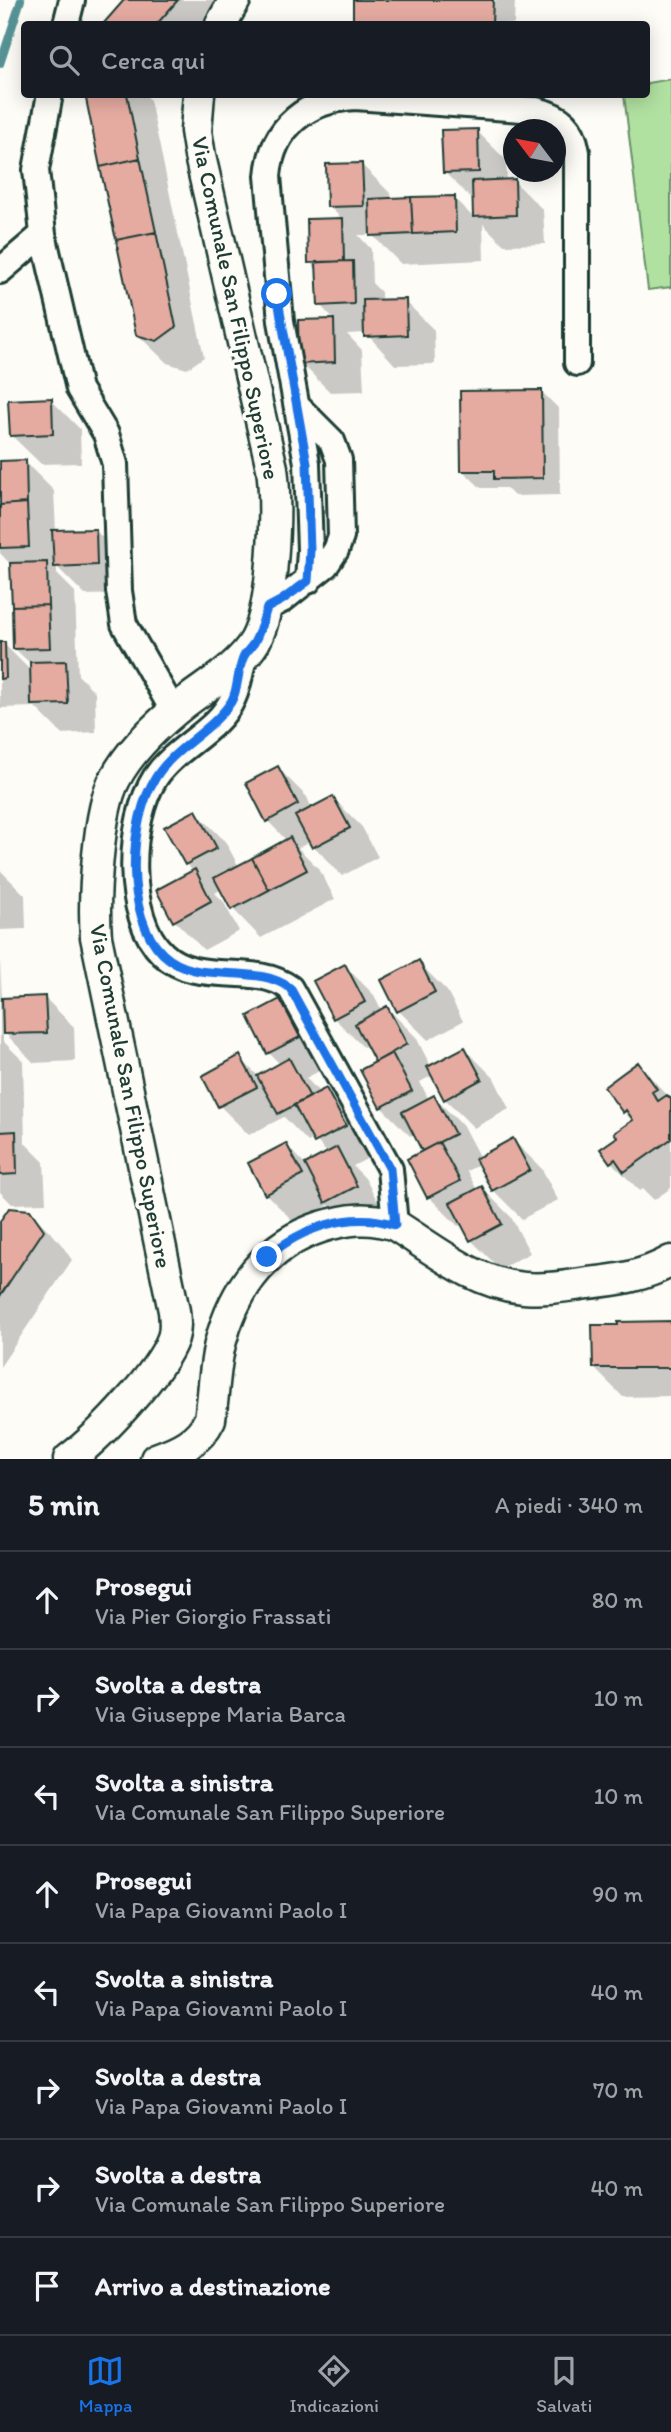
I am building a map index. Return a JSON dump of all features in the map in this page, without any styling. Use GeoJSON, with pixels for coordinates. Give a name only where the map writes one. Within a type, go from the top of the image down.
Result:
{"type":"FeatureCollection","features":[{"type":"Feature","properties":{"kind":"street"},"geometry":{"type":"LineString","coordinates":[[67,21],[72,0]]}},
{"type":"Feature","properties":{"kind":"street"},"geometry":{"type":"LineString","coordinates":[[223,21],[235,0]]}},
{"type":"Feature","properties":{"kind":"street"},"geometry":{"type":"LineString","coordinates":[[49,98],[36,170],[43,234],[79,389],[106,434],[113,455],[119,591],[124,624],[174,712]]}},
{"type":"Feature","properties":{"kind":"street","name":"Via Comunale San Filippo Superiore"},"geometry":{"type":"LineString","coordinates":[[69,1459],[88,1446],[115,1417],[163,1358],[175,1335],[174,1311],[100,959],[94,917],[107,797],[123,765],[151,733],[244,656],[255,641],[267,608],[275,489],[200,156],[196,131],[199,98]]}},
{"type":"Feature","properties":{"kind":"street"},"geometry":{"type":"LineString","coordinates":[[267,608],[308,581],[310,550],[307,463],[277,294],[269,159],[275,144],[293,120],[322,103],[338,98]]}},
{"type":"Feature","properties":{"kind":"street"},"geometry":{"type":"LineString","coordinates":[[369,98],[536,110],[551,113],[570,128],[578,152],[577,363]]}},
{"type":"Feature","properties":{"kind":"street"},"geometry":{"type":"LineString","coordinates":[[0,271],[43,234]]}},
{"type":"Feature","properties":{"kind":"street"},"geometry":{"type":"LineString","coordinates":[[244,656],[233,698],[211,725],[166,764],[149,791],[143,807],[134,864],[136,900],[153,941],[163,954],[176,963],[205,972],[269,977],[290,988],[390,1169],[395,1225]]}},
{"type":"Feature","properties":{"kind":"street"},"geometry":{"type":"LineString","coordinates":[[156,1459],[183,1448],[205,1430],[210,1419],[216,1365],[227,1323],[246,1284],[267,1257],[292,1239],[339,1222],[369,1218],[395,1225],[457,1265],[490,1281],[508,1286],[546,1288],[616,1280],[647,1273],[671,1261]]}},
{"type":"Feature","properties":{"kind":"green space"},"geometry":{"type":"Polygon","coordinates":[[[671,79],[671,287],[648,290],[624,98],[650,98],[650,82],[671,79]]]}},
{"type":"Feature","properties":{"kind":"building"},"geometry":{"type":"Polygon","coordinates":[[[124,0],[178,0],[160,21],[106,21],[124,0]]]}},
{"type":"Feature","properties":{"kind":"building"},"geometry":{"type":"Polygon","coordinates":[[[353,0],[493,0],[492,21],[353,21],[353,0]]]}},
{"type":"Feature","properties":{"kind":"building"},"geometry":{"type":"Polygon","coordinates":[[[86,98],[128,98],[140,158],[100,167],[86,98]]]}},
{"type":"Feature","properties":{"kind":"building"},"geometry":{"type":"Polygon","coordinates":[[[478,129],[479,172],[443,173],[441,130],[478,129]]]}},
{"type":"Feature","properties":{"kind":"building"},"geometry":{"type":"Polygon","coordinates":[[[140,158],[156,232],[116,240],[100,167],[140,158]]]}},
{"type":"Feature","properties":{"kind":"building"},"geometry":{"type":"Polygon","coordinates":[[[362,163],[364,206],[327,207],[326,164],[362,163]]]}},
{"type":"Feature","properties":{"kind":"building"},"geometry":{"type":"Polygon","coordinates":[[[503,180],[503,182],[515,182],[516,215],[473,217],[472,181],[503,180]]]}},
{"type":"Feature","properties":{"kind":"building"},"geometry":{"type":"Polygon","coordinates":[[[455,196],[456,232],[413,234],[411,197],[455,196]]]}},
{"type":"Feature","properties":{"kind":"building"},"geometry":{"type":"Polygon","coordinates":[[[411,197],[413,234],[370,236],[369,199],[411,197]]]}},
{"type":"Feature","properties":{"kind":"building"},"geometry":{"type":"Polygon","coordinates":[[[343,218],[344,261],[308,263],[307,219],[343,218]]]}},
{"type":"Feature","properties":{"kind":"building"},"geometry":{"type":"Polygon","coordinates":[[[156,232],[176,327],[157,341],[136,335],[116,240],[156,232]]]}},
{"type":"Feature","properties":{"kind":"building"},"geometry":{"type":"Polygon","coordinates":[[[353,261],[354,304],[318,306],[316,262],[353,261]]]}},
{"type":"Feature","properties":{"kind":"building"},"geometry":{"type":"Polygon","coordinates":[[[406,299],[407,335],[364,337],[363,300],[406,299]]]}},
{"type":"Feature","properties":{"kind":"building"},"geometry":{"type":"Polygon","coordinates":[[[334,319],[335,362],[299,364],[298,320],[334,319]]]}},
{"type":"Feature","properties":{"kind":"building"},"geometry":{"type":"Polygon","coordinates":[[[542,390],[543,478],[494,479],[494,471],[461,471],[460,391],[542,390]]]}},
{"type":"Feature","properties":{"kind":"building"},"geometry":{"type":"Polygon","coordinates":[[[52,398],[53,434],[10,436],[8,400],[52,398]]]}},
{"type":"Feature","properties":{"kind":"building"},"geometry":{"type":"Polygon","coordinates":[[[26,460],[27,503],[0,505],[0,461],[26,460]]]}},
{"type":"Feature","properties":{"kind":"building"},"geometry":{"type":"Polygon","coordinates":[[[27,503],[29,547],[0,548],[0,505],[27,503]]]}},
{"type":"Feature","properties":{"kind":"building"},"geometry":{"type":"Polygon","coordinates":[[[96,529],[97,565],[54,567],[52,530],[96,529]]]}},
{"type":"Feature","properties":{"kind":"building"},"geometry":{"type":"Polygon","coordinates":[[[47,562],[48,605],[12,606],[10,563],[47,562]]]}},
{"type":"Feature","properties":{"kind":"building"},"geometry":{"type":"Polygon","coordinates":[[[48,605],[50,648],[13,649],[12,606],[48,605]]]}},
{"type":"Feature","properties":{"kind":"building"},"geometry":{"type":"Polygon","coordinates":[[[0,642],[5,642],[6,678],[0,679],[0,642]]]}},
{"type":"Feature","properties":{"kind":"building"},"geometry":{"type":"Polygon","coordinates":[[[66,661],[68,704],[31,705],[30,662],[66,661]]]}},
{"type":"Feature","properties":{"kind":"building"},"geometry":{"type":"Polygon","coordinates":[[[278,766],[298,804],[266,822],[246,783],[278,766]]]}},
{"type":"Feature","properties":{"kind":"building"},"geometry":{"type":"Polygon","coordinates":[[[333,796],[350,828],[312,848],[295,816],[333,796]]]}},
{"type":"Feature","properties":{"kind":"building"},"geometry":{"type":"Polygon","coordinates":[[[196,810],[217,848],[185,865],[164,827],[196,810]]]}},
{"type":"Feature","properties":{"kind":"building"},"geometry":{"type":"Polygon","coordinates":[[[290,837],[307,870],[269,890],[252,858],[290,837]]]}},
{"type":"Feature","properties":{"kind":"building"},"geometry":{"type":"Polygon","coordinates":[[[252,858],[269,890],[231,910],[214,878],[252,858]]]}},
{"type":"Feature","properties":{"kind":"building"},"geometry":{"type":"Polygon","coordinates":[[[195,869],[211,901],[173,922],[156,890],[195,869]]]}},
{"type":"Feature","properties":{"kind":"building"},"geometry":{"type":"Polygon","coordinates":[[[419,960],[435,992],[397,1012],[381,980],[419,960]]]}},
{"type":"Feature","properties":{"kind":"building"},"geometry":{"type":"Polygon","coordinates":[[[345,964],[365,1002],[333,1019],[313,981],[345,964]]]}},
{"type":"Feature","properties":{"kind":"building"},"geometry":{"type":"Polygon","coordinates":[[[45,996],[47,1033],[3,1034],[2,998],[45,996]]]}},
{"type":"Feature","properties":{"kind":"building"},"geometry":{"type":"Polygon","coordinates":[[[280,999],[300,1037],[267,1054],[248,1016],[280,999]]]}},
{"type":"Feature","properties":{"kind":"building"},"geometry":{"type":"Polygon","coordinates":[[[387,1006],[407,1044],[375,1062],[355,1024],[387,1006]]]}},
{"type":"Feature","properties":{"kind":"building"},"geometry":{"type":"Polygon","coordinates":[[[465,1047],[482,1079],[444,1100],[427,1067],[465,1047]]]}},
{"type":"Feature","properties":{"kind":"building"},"geometry":{"type":"Polygon","coordinates":[[[392,1053],[412,1091],[380,1108],[360,1070],[392,1053]]]}},
{"type":"Feature","properties":{"kind":"building"},"geometry":{"type":"Polygon","coordinates":[[[240,1055],[257,1087],[218,1107],[202,1076],[240,1055]]]}},
{"type":"Feature","properties":{"kind":"building"},"geometry":{"type":"Polygon","coordinates":[[[289,1058],[310,1097],[278,1114],[257,1076],[289,1058]]]}},
{"type":"Feature","properties":{"kind":"building"},"geometry":{"type":"Polygon","coordinates":[[[638,1062],[657,1089],[652,1092],[658,1101],[667,1095],[671,1099],[671,1139],[624,1172],[615,1159],[610,1163],[600,1149],[617,1137],[614,1133],[633,1120],[626,1110],[623,1113],[604,1087],[638,1062]]]}},
{"type":"Feature","properties":{"kind":"building"},"geometry":{"type":"Polygon","coordinates":[[[326,1088],[346,1126],[314,1143],[294,1105],[326,1088]]]}},
{"type":"Feature","properties":{"kind":"building"},"geometry":{"type":"Polygon","coordinates":[[[434,1095],[455,1134],[422,1151],[402,1112],[434,1095]]]}},
{"type":"Feature","properties":{"kind":"building"},"geometry":{"type":"Polygon","coordinates":[[[16,1131],[17,1174],[0,1175],[0,1132],[16,1131]]]}},
{"type":"Feature","properties":{"kind":"building"},"geometry":{"type":"Polygon","coordinates":[[[513,1138],[530,1170],[492,1191],[475,1159],[513,1138]]]}},
{"type":"Feature","properties":{"kind":"building"},"geometry":{"type":"Polygon","coordinates":[[[439,1142],[460,1181],[427,1198],[407,1159],[439,1142]]]}},
{"type":"Feature","properties":{"kind":"building"},"geometry":{"type":"Polygon","coordinates":[[[286,1143],[303,1175],[265,1195],[248,1163],[286,1143]]]}},
{"type":"Feature","properties":{"kind":"building"},"geometry":{"type":"Polygon","coordinates":[[[337,1147],[357,1186],[325,1203],[305,1164],[337,1147]]]}},
{"type":"Feature","properties":{"kind":"building"},"geometry":{"type":"Polygon","coordinates":[[[482,1186],[502,1224],[470,1241],[450,1203],[482,1186]]]}},
{"type":"Feature","properties":{"kind":"building"},"geometry":{"type":"Polygon","coordinates":[[[9,1208],[30,1210],[44,1230],[0,1296],[0,1221],[9,1208]]]}},
{"type":"Feature","properties":{"kind":"building"},"geometry":{"type":"Polygon","coordinates":[[[671,1321],[671,1368],[593,1368],[592,1325],[671,1321]]]}},
{"type":"Feature","properties":{"kind":"waterway"},"geometry":{"type":"LineString","coordinates":[[0,64],[21,0]]}},
{"type":"Feature","properties":{"kind":"route"},"geometry":{"type":"LineString","coordinates":[[267,1257],[292,1239],[339,1222],[369,1218],[395,1225],[390,1169],[290,988],[269,977],[191,969],[163,954],[140,915],[136,900],[134,864],[143,807],[156,777],[166,764],[211,725],[233,698],[244,656],[255,641],[267,608],[308,581],[310,550],[307,463],[277,294]]}}]}
